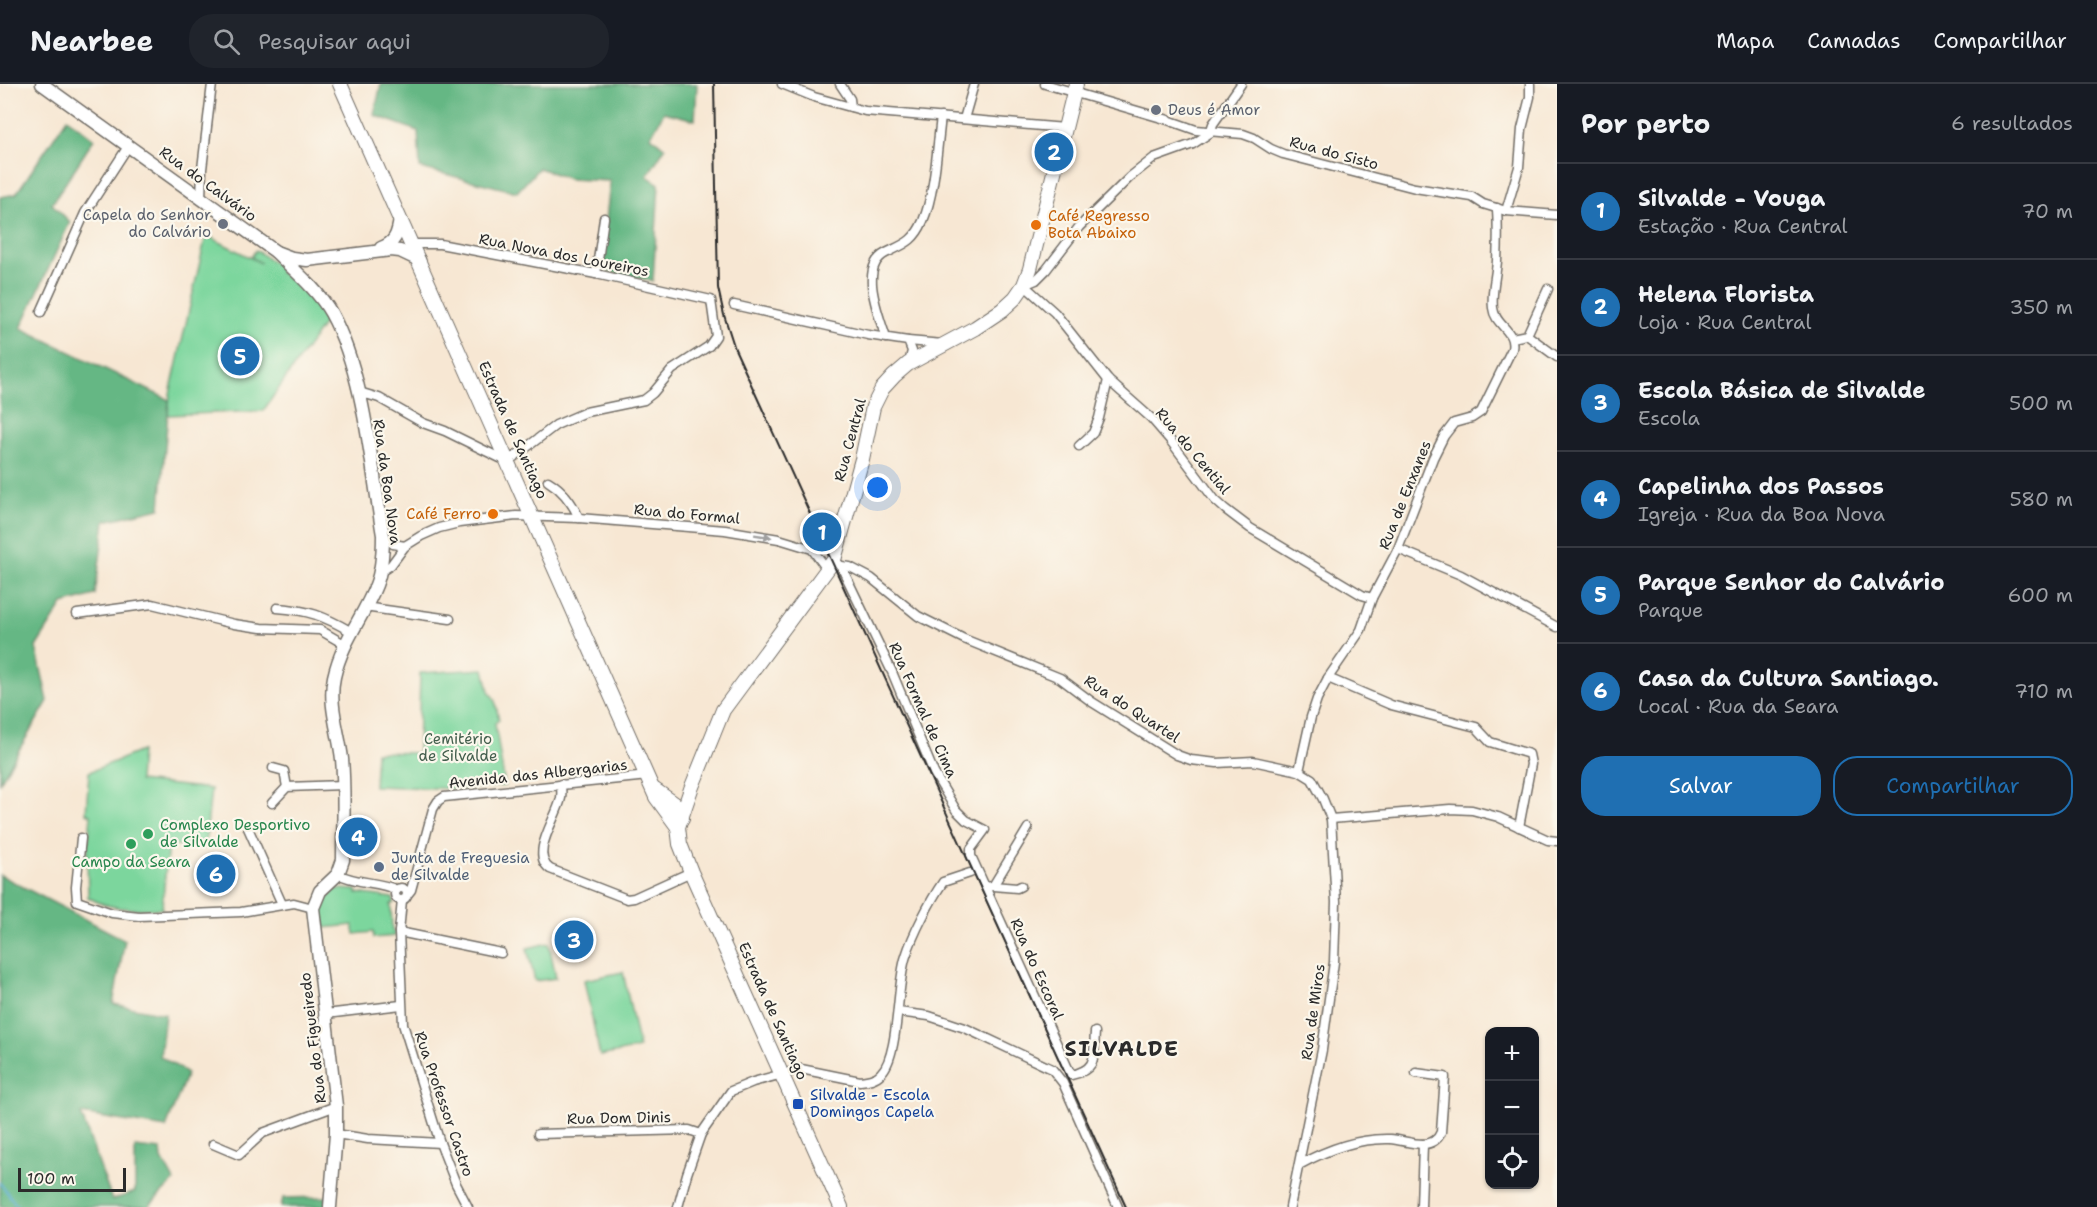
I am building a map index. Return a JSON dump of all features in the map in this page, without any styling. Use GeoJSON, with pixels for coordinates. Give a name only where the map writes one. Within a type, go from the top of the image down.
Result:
{"type":"FeatureCollection","features":[{"type":"Feature","properties":{"kind":"main road","name":"Rua do Calvário"},"geometry":{"type":"LineString","coordinates":[[42,84],[276,252],[292,258],[320,259],[393,245]]}},
{"type":"Feature","properties":{"kind":"main road","name":"Estrada de Santiago"},"geometry":{"type":"LineString","coordinates":[[340,84],[654,790],[678,809],[680,844],[841,1207]]}},
{"type":"Feature","properties":{"kind":"main road","name":"Rua Central"},"geometry":{"type":"LineString","coordinates":[[678,809],[723,710],[834,565],[873,407],[882,389],[908,364],[975,328],[1002,310],[1015,298],[1024,285],[1075,88]]}},
{"type":"Feature","properties":{"kind":"main road"},"geometry":{"type":"LineString","coordinates":[[393,245],[400,219]]}},
{"type":"Feature","properties":{"kind":"main road"},"geometry":{"type":"LineString","coordinates":[[393,245],[402,239],[411,244]]}},
{"type":"Feature","properties":{"kind":"main road"},"geometry":{"type":"LineString","coordinates":[[393,245],[419,260]]}},
{"type":"Feature","properties":{"kind":"main road","name":"Rua da Boa Nova"},"geometry":{"type":"LineString","coordinates":[[276,252],[330,312],[352,365],[359,392],[382,535],[376,584],[344,644],[332,690],[342,758],[343,785],[343,860],[338,874]]}},
{"type":"Feature","properties":{"kind":"main road"},"geometry":{"type":"LineString","coordinates":[[307,284],[308,269],[320,259]]}},
{"type":"Feature","properties":{"kind":"main road"},"geometry":{"type":"LineString","coordinates":[[313,908],[320,891],[338,874]]}},
{"type":"Feature","properties":{"kind":"main road","name":"Rua do Figueiredo"},"geometry":{"type":"LineString","coordinates":[[313,908],[336,1106],[330,1207]]}},
{"type":"Feature","properties":{"kind":"street"},"geometry":{"type":"LineString","coordinates":[[201,199],[202,169],[212,84]]}},
{"type":"Feature","properties":{"kind":"street"},"geometry":{"type":"LineString","coordinates":[[782,84],[814,97],[865,111],[1065,128]]}},
{"type":"Feature","properties":{"kind":"street"},"geometry":{"type":"LineString","coordinates":[[840,84],[850,99],[851,107]]}},
{"type":"Feature","properties":{"kind":"street"},"geometry":{"type":"LineString","coordinates":[[964,119],[974,84]]}},
{"type":"Feature","properties":{"kind":"street","name":"Rua do Sisto"},"geometry":{"type":"LineString","coordinates":[[1045,84],[1075,88],[1196,130],[1210,133],[1243,134],[1283,154],[1415,188],[1472,197],[1483,204],[1502,210],[1557,215]]}},
{"type":"Feature","properties":{"kind":"street"},"geometry":{"type":"LineString","coordinates":[[1024,285],[1041,275],[1079,227],[1130,177],[1154,158],[1193,144],[1210,133],[1216,117],[1241,84]]}},
{"type":"Feature","properties":{"kind":"street"},"geometry":{"type":"LineString","coordinates":[[1530,84],[1530,97],[1522,129],[1519,167],[1502,210],[1492,307],[1497,320],[1512,338],[1527,335],[1557,357]]}},
{"type":"Feature","properties":{"kind":"street"},"geometry":{"type":"LineString","coordinates":[[886,338],[873,291],[872,271],[875,262],[884,254],[908,243],[923,221],[936,162],[941,117]]}},
{"type":"Feature","properties":{"kind":"street"},"geometry":{"type":"LineString","coordinates":[[41,312],[85,213],[129,145]]}},
{"type":"Feature","properties":{"kind":"street"},"geometry":{"type":"LineString","coordinates":[[596,274],[604,218]]}},
{"type":"Feature","properties":{"kind":"street","name":"Rua Nova dos Loureiros"},"geometry":{"type":"LineString","coordinates":[[411,244],[440,244],[596,274],[711,300],[716,329],[713,342],[672,370],[653,393],[644,400],[586,412],[556,425],[514,457],[507,459]]}},
{"type":"Feature","properties":{"kind":"street","name":"Rua do Cential"},"geometry":{"type":"LineString","coordinates":[[1024,285],[1055,313],[1108,380],[1150,418],[1170,440],[1215,500],[1250,528],[1362,595],[1372,598]]}},
{"type":"Feature","properties":{"kind":"street"},"geometry":{"type":"LineString","coordinates":[[1527,335],[1548,289]]}},
{"type":"Feature","properties":{"kind":"street"},"geometry":{"type":"LineString","coordinates":[[734,305],[886,338],[945,344]]}},
{"type":"Feature","properties":{"kind":"street","name":"Rua de Enxanes"},"geometry":{"type":"LineString","coordinates":[[1299,771],[1311,717],[1328,678],[1361,630],[1372,598],[1398,549],[1433,458],[1444,436],[1454,423],[1472,418],[1481,412],[1509,356],[1513,344],[1512,338]]}},
{"type":"Feature","properties":{"kind":"street"},"geometry":{"type":"LineString","coordinates":[[908,341],[912,351],[908,364]]}},
{"type":"Feature","properties":{"kind":"street"},"geometry":{"type":"LineString","coordinates":[[1079,446],[1093,432],[1108,380]]}},
{"type":"Feature","properties":{"kind":"street"},"geometry":{"type":"LineString","coordinates":[[359,392],[379,398],[423,423],[445,431],[500,459],[507,459]]}},
{"type":"Feature","properties":{"kind":"street"},"geometry":{"type":"LineString","coordinates":[[548,481],[557,486],[572,502],[579,518]]}},
{"type":"Feature","properties":{"kind":"street","name":"Rua do Formal"},"geometry":{"type":"LineString","coordinates":[[405,546],[439,528],[459,523],[502,518],[579,518],[725,530],[779,539],[812,549],[834,565]]}},
{"type":"Feature","properties":{"kind":"street"},"geometry":{"type":"LineString","coordinates":[[379,573],[391,565],[405,546],[393,544],[382,535]]}},
{"type":"Feature","properties":{"kind":"street"},"geometry":{"type":"LineString","coordinates":[[1398,549],[1461,575],[1557,627]]}},
{"type":"Feature","properties":{"kind":"street","name":"Rua do Quartel"},"geometry":{"type":"LineString","coordinates":[[834,565],[850,567],[871,578],[918,616],[964,639],[1060,678],[1092,702],[1177,755],[1191,760],[1217,763],[1253,762],[1299,771]]}},
{"type":"Feature","properties":{"kind":"street","name":"Rua Formal de Cima"},"geometry":{"type":"LineString","coordinates":[[834,565],[892,672],[934,772],[956,810],[966,820],[985,830],[971,849]]}},
{"type":"Feature","properties":{"kind":"street"},"geometry":{"type":"LineString","coordinates":[[77,614],[152,604],[234,624],[261,628],[320,630],[344,644]]}},
{"type":"Feature","properties":{"kind":"street"},"geometry":{"type":"LineString","coordinates":[[364,607],[450,619]]}},
{"type":"Feature","properties":{"kind":"street"},"geometry":{"type":"LineString","coordinates":[[277,608],[320,615],[350,631]]}},
{"type":"Feature","properties":{"kind":"street"},"geometry":{"type":"LineString","coordinates":[[1328,678],[1391,705],[1476,727],[1490,742],[1529,754],[1531,764],[1518,827]]}},
{"type":"Feature","properties":{"kind":"street"},"geometry":{"type":"LineString","coordinates":[[273,768],[284,771],[287,787]]}},
{"type":"Feature","properties":{"kind":"street"},"geometry":{"type":"LineString","coordinates":[[1299,771],[1312,779],[1331,819],[1450,809],[1480,812],[1498,817],[1548,840],[1557,841]]}},
{"type":"Feature","properties":{"kind":"street","name":"Avenida das Albergarias"},"geometry":{"type":"LineString","coordinates":[[402,893],[414,875],[433,809],[444,797],[648,776]]}},
{"type":"Feature","properties":{"kind":"street"},"geometry":{"type":"LineString","coordinates":[[561,784],[561,799],[541,853],[543,863],[549,869],[627,898],[634,898],[692,872]]}},
{"type":"Feature","properties":{"kind":"street"},"geometry":{"type":"LineString","coordinates":[[272,803],[287,787],[343,785]]}},
{"type":"Feature","properties":{"kind":"street","name":"Rua de Miros"},"geometry":{"type":"LineString","coordinates":[[1290,1207],[1322,1050],[1336,942],[1331,819]]}},
{"type":"Feature","properties":{"kind":"street"},"geometry":{"type":"LineString","coordinates":[[248,828],[282,904]]}},
{"type":"Feature","properties":{"kind":"street"},"geometry":{"type":"LineString","coordinates":[[1021,885],[1017,888],[989,886],[1028,828]]}},
{"type":"Feature","properties":{"kind":"street"},"geometry":{"type":"LineString","coordinates":[[81,838],[76,887],[77,901],[94,908],[139,916],[241,912],[294,903],[313,908]]}},
{"type":"Feature","properties":{"kind":"street","name":"Rua do Escoral"},"geometry":{"type":"LineString","coordinates":[[971,849],[971,856],[989,886],[1071,1075],[1090,1068],[1093,1060],[1095,1032]]}},
{"type":"Feature","properties":{"kind":"street"},"geometry":{"type":"LineString","coordinates":[[678,1207],[701,1134],[731,1091],[753,1082],[801,1069],[849,1080],[868,1080],[880,1074],[887,1064],[898,1012],[898,995],[906,956],[940,886],[947,879],[970,873]]}},
{"type":"Feature","properties":{"kind":"street"},"geometry":{"type":"LineString","coordinates":[[338,874],[353,881],[386,885],[402,893]]}},
{"type":"Feature","properties":{"kind":"street","name":"Rua Professor Castro"},"geometry":{"type":"LineString","coordinates":[[402,893],[399,932],[403,1024],[440,1143],[468,1207]]}},
{"type":"Feature","properties":{"kind":"street"},"geometry":{"type":"LineString","coordinates":[[399,932],[501,953]]}},
{"type":"Feature","properties":{"kind":"street"},"geometry":{"type":"LineString","coordinates":[[326,1014],[401,1005]]}},
{"type":"Feature","properties":{"kind":"street"},"geometry":{"type":"LineString","coordinates":[[898,1012],[929,1016],[966,1028],[1043,1065],[1057,1075],[1070,1097],[1118,1207]]}},
{"type":"Feature","properties":{"kind":"street"},"geometry":{"type":"LineString","coordinates":[[1299,1165],[1320,1153],[1366,1141],[1390,1139],[1423,1144],[1433,1142],[1441,1132],[1445,1077],[1416,1073]]}},
{"type":"Feature","properties":{"kind":"street"},"geometry":{"type":"LineString","coordinates":[[213,1144],[239,1155],[263,1133],[336,1106]]}},
{"type":"Feature","properties":{"kind":"street","name":"Rua Dom Dinis"},"geometry":{"type":"LineString","coordinates":[[538,1134],[689,1130],[701,1134]]}},
{"type":"Feature","properties":{"kind":"street"},"geometry":{"type":"LineString","coordinates":[[336,1134],[368,1139],[440,1143]]}},
{"type":"Feature","properties":{"kind":"street"},"geometry":{"type":"LineString","coordinates":[[1421,1207],[1423,1144]]}},
{"type":"Feature","properties":{"kind":"green space"},"geometry":{"type":"Polygon","coordinates":[[[381,84],[697,84],[695,120],[664,112],[651,136],[665,148],[647,176],[659,184],[653,281],[601,270],[610,181],[569,179],[539,168],[517,192],[420,168],[418,131],[374,115],[381,84]]]}},
{"type":"Feature","properties":{"kind":"green space"},"geometry":{"type":"Polygon","coordinates":[[[67,118],[94,139],[52,204],[70,222],[21,328],[169,400],[160,508],[105,521],[95,595],[63,604],[36,647],[48,701],[0,782],[0,197],[16,194],[67,118]]]}},
{"type":"Feature","properties":{"kind":"green space"},"geometry":{"type":"Polygon","coordinates":[[[206,235],[261,263],[251,257],[256,250],[281,268],[279,272],[307,292],[327,319],[263,411],[168,415],[170,394],[206,235]]]}},
{"type":"Feature","properties":{"kind":"green space","name":"Cemitério de Silvalde"},"geometry":{"type":"Polygon","coordinates":[[[484,669],[489,691],[495,700],[499,720],[495,723],[505,786],[460,789],[374,786],[376,752],[418,753],[420,673],[484,669]]]}},
{"type":"Feature","properties":{"kind":"green space","name":"Complexo Desportivo de Silvalde"},"geometry":{"type":"Polygon","coordinates":[[[141,751],[139,781],[211,789],[205,848],[168,844],[162,909],[114,907],[88,897],[87,856],[91,815],[86,813],[89,772],[141,751]]]}},
{"type":"Feature","properties":{"kind":"green space"},"geometry":{"type":"Polygon","coordinates":[[[0,875],[125,940],[113,1004],[165,1014],[160,1056],[187,1073],[166,1128],[81,1114],[112,1200],[135,1192],[135,1147],[161,1150],[162,1159],[174,1181],[148,1207],[0,1207],[0,875]]]}},
{"type":"Feature","properties":{"kind":"green space"},"geometry":{"type":"Polygon","coordinates":[[[337,889],[357,890],[357,893],[393,898],[394,903],[391,904],[392,931],[395,932],[395,936],[374,938],[373,932],[355,934],[353,925],[324,928],[325,901],[337,889]]]}},
{"type":"Feature","properties":{"kind":"green space"},"geometry":{"type":"Polygon","coordinates":[[[549,943],[556,978],[535,981],[527,948],[549,943]]]}},
{"type":"Feature","properties":{"kind":"green space"},"geometry":{"type":"Polygon","coordinates":[[[623,972],[639,1048],[600,1056],[584,980],[623,972]]]}},
{"type":"Feature","properties":{"kind":"green space"},"geometry":{"type":"Polygon","coordinates":[[[327,1197],[327,1207],[281,1207],[283,1198],[327,1197]]]}},
{"type":"Feature","properties":{"kind":"waterway"},"geometry":{"type":"LineString","coordinates":[[0,1183],[18,1207]]}},
{"type":"Feature","properties":{"kind":"railway"},"geometry":{"type":"LineString","coordinates":[[714,84],[718,288],[735,349],[1126,1207]]}},
{"type":"Feature","properties":{"kind":"place","name":"Deus é Amor"},"geometry":{"type":"Point","coordinates":[1156,110]}},
{"type":"Feature","properties":{"kind":"place","name":"Helena Florista"},"geometry":{"type":"Point","coordinates":[1054,152]}},
{"type":"Feature","properties":{"kind":"place","name":"Capela do Senhor do Calvário"},"geometry":{"type":"Point","coordinates":[223,224]}},
{"type":"Feature","properties":{"kind":"place","name":"Café Regresso Bota Abaixo"},"geometry":{"type":"Point","coordinates":[1036,225]}},
{"type":"Feature","properties":{"kind":"place","name":"Parque Senhor do Calvário"},"geometry":{"type":"Point","coordinates":[240,356]}},
{"type":"Feature","properties":{"kind":"place","name":"Café Ferro"},"geometry":{"type":"Point","coordinates":[493,514]}},
{"type":"Feature","properties":{"kind":"place","name":"Silvalde - Vouga"},"geometry":{"type":"Point","coordinates":[822,532]}},
{"type":"Feature","properties":{"kind":"place","name":"Complexo Desportivo de Silvalde"},"geometry":{"type":"Point","coordinates":[148,834]}},
{"type":"Feature","properties":{"kind":"place","name":"Capelinha dos Passos"},"geometry":{"type":"Point","coordinates":[358,837]}},
{"type":"Feature","properties":{"kind":"place","name":"Campo da Seara"},"geometry":{"type":"Point","coordinates":[131,844]}},
{"type":"Feature","properties":{"kind":"place","name":"Junta de Freguesia de Silvalde"},"geometry":{"type":"Point","coordinates":[379,867]}},
{"type":"Feature","properties":{"kind":"place","name":"Casa da Cultura Santiago."},"geometry":{"type":"Point","coordinates":[216,874]}},
{"type":"Feature","properties":{"kind":"place","name":"Escola Básica de Silvalde"},"geometry":{"type":"Point","coordinates":[574,940]}},
{"type":"Feature","properties":{"kind":"place","name":"Silvalde - Escola Domingos Capela"},"geometry":{"type":"Point","coordinates":[798,1104]}},
{"type":"Feature","properties":{"kind":"district","name":"SILVALDE"},"geometry":{"type":"Point","coordinates":[1122,1049]}}]}
